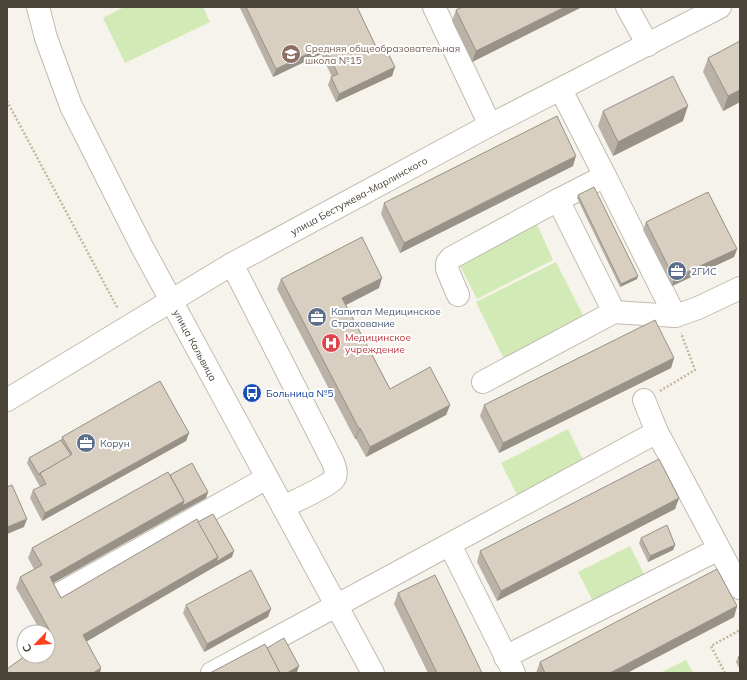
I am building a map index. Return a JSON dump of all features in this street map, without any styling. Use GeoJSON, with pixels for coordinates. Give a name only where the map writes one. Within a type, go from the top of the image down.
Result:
{"type":"FeatureCollection","features":[{"type":"Feature","properties":{"kind":"street","name":"улица Кальвица"},"geometry":{"type":"LineString","coordinates":[[38,7],[46,38],[71,106],[141,245],[373,673]]}},
{"type":"Feature","properties":{"kind":"street"},"geometry":{"type":"LineString","coordinates":[[434,7],[490,125]]}},
{"type":"Feature","properties":{"kind":"street"},"geometry":{"type":"LineString","coordinates":[[627,7],[648,45]]}},
{"type":"Feature","properties":{"kind":"street","name":"улица Бестужева-Марлинского"},"geometry":{"type":"LineString","coordinates":[[7,400],[232,264],[490,125],[561,90],[720,7]]}},
{"type":"Feature","properties":{"kind":"street"},"geometry":{"type":"LineString","coordinates":[[561,90],[675,316]]}},
{"type":"Feature","properties":{"kind":"street"},"geometry":{"type":"LineString","coordinates":[[458,295],[447,269],[447,263],[451,258],[605,176]]}},
{"type":"Feature","properties":{"kind":"street"},"geometry":{"type":"LineString","coordinates":[[558,200],[614,312]]}},
{"type":"Feature","properties":{"kind":"street"},"geometry":{"type":"LineString","coordinates":[[232,264],[334,462],[336,472],[334,480],[326,486],[283,507]]}},
{"type":"Feature","properties":{"kind":"street"},"geometry":{"type":"LineString","coordinates":[[484,382],[614,312],[675,316],[698,308],[740,288]]}},
{"type":"Feature","properties":{"kind":"street"},"geometry":{"type":"LineString","coordinates":[[644,400],[657,432],[740,588]]}},
{"type":"Feature","properties":{"kind":"street"},"geometry":{"type":"LineString","coordinates":[[212,673],[657,432]]}},
{"type":"Feature","properties":{"kind":"street"},"geometry":{"type":"LineString","coordinates":[[61,593],[267,478]]}},
{"type":"Feature","properties":{"kind":"street"},"geometry":{"type":"LineString","coordinates":[[450,545],[509,665],[719,549]]}},
{"type":"Feature","properties":{"kind":"path"},"geometry":{"type":"LineString","coordinates":[[7,100],[128,327]]}},
{"type":"Feature","properties":{"kind":"path"},"geometry":{"type":"LineString","coordinates":[[644,400],[695,370],[675,316]]}},
{"type":"Feature","properties":{"kind":"path"},"geometry":{"type":"LineString","coordinates":[[725,673],[711,646],[740,630]]}},
{"type":"Feature","properties":{"kind":"green space"},"geometry":{"type":"Polygon","coordinates":[[[124,7],[203,7],[210,22],[125,63],[103,18],[124,7]]]}},
{"type":"Feature","properties":{"kind":"green space"},"geometry":{"type":"Polygon","coordinates":[[[536,222],[553,260],[477,299],[458,262],[536,222]]]}},
{"type":"Feature","properties":{"kind":"green space"},"geometry":{"type":"Polygon","coordinates":[[[556,262],[586,321],[505,361],[476,302],[556,262]]]}},
{"type":"Feature","properties":{"kind":"green space"},"geometry":{"type":"Polygon","coordinates":[[[568,429],[585,464],[518,497],[501,463],[568,429]]]}},
{"type":"Feature","properties":{"kind":"green space"},"geometry":{"type":"Polygon","coordinates":[[[630,546],[645,576],[593,601],[578,572],[630,546]]]}},
{"type":"Feature","properties":{"kind":"green space"},"geometry":{"type":"Polygon","coordinates":[[[686,660],[693,673],[660,673],[686,660]]]}},
{"type":"Feature","properties":{"kind":"building","name":"Средняя общеобразовательная школа №15"},"geometry":{"type":"Polygon","coordinates":[[[246,7],[357,7],[378,51],[385,47],[395,67],[339,94],[331,77],[338,74],[324,46],[276,69],[246,7]]]}},
{"type":"Feature","properties":{"kind":"building"},"geometry":{"type":"Polygon","coordinates":[[[462,7],[565,7],[476,51],[456,10],[462,7]]]}},
{"type":"Feature","properties":{"kind":"building"},"geometry":{"type":"Polygon","coordinates":[[[740,41],[740,90],[728,96],[708,58],[740,41]]]}},
{"type":"Feature","properties":{"kind":"building"},"geometry":{"type":"Polygon","coordinates":[[[673,76],[688,106],[618,142],[603,111],[673,76]]]}},
{"type":"Feature","properties":{"kind":"building"},"geometry":{"type":"Polygon","coordinates":[[[557,116],[576,156],[404,243],[384,203],[557,116]]]}},
{"type":"Feature","properties":{"kind":"building"},"geometry":{"type":"Polygon","coordinates":[[[594,187],[638,276],[621,284],[578,195],[594,187]]]}},
{"type":"Feature","properties":{"kind":"building"},"geometry":{"type":"Polygon","coordinates":[[[708,192],[737,249],[674,278],[646,222],[708,192]]]}},
{"type":"Feature","properties":{"kind":"building","name":"Медицинское учреждение"},"geometry":{"type":"Polygon","coordinates":[[[362,237],[382,278],[342,298],[390,389],[430,367],[450,405],[370,447],[360,428],[359,429],[281,279],[362,237]]]}},
{"type":"Feature","properties":{"kind":"building"},"geometry":{"type":"Polygon","coordinates":[[[655,320],[674,358],[503,443],[484,405],[655,320]]]}},
{"type":"Feature","properties":{"kind":"building"},"geometry":{"type":"Polygon","coordinates":[[[160,381],[189,433],[45,513],[33,490],[46,484],[40,473],[72,454],[62,437],[160,381]]]}},
{"type":"Feature","properties":{"kind":"building"},"geometry":{"type":"Polygon","coordinates":[[[61,440],[71,455],[39,475],[29,458],[61,440]]]}},
{"type":"Feature","properties":{"kind":"building"},"geometry":{"type":"Polygon","coordinates":[[[659,459],[679,498],[501,591],[480,551],[659,459]]]}},
{"type":"Feature","properties":{"kind":"building"},"geometry":{"type":"Polygon","coordinates":[[[192,463],[208,492],[182,506],[184,501],[170,475],[192,463]]]}},
{"type":"Feature","properties":{"kind":"building"},"geometry":{"type":"Polygon","coordinates":[[[168,472],[184,501],[50,577],[61,598],[197,519],[218,557],[83,635],[101,668],[93,673],[7,673],[7,669],[16,662],[16,664],[56,664],[56,624],[46,624],[20,577],[42,565],[32,548],[168,472]]]}},
{"type":"Feature","properties":{"kind":"building"},"geometry":{"type":"Polygon","coordinates":[[[12,485],[27,519],[7,527],[7,487],[12,485]]]}},
{"type":"Feature","properties":{"kind":"building"},"geometry":{"type":"Polygon","coordinates":[[[213,514],[234,551],[216,562],[218,557],[198,522],[213,514]]]}},
{"type":"Feature","properties":{"kind":"building"},"geometry":{"type":"Polygon","coordinates":[[[667,525],[675,545],[650,556],[641,538],[667,525]]]}},
{"type":"Feature","properties":{"kind":"building"},"geometry":{"type":"Polygon","coordinates":[[[717,569],[737,606],[610,673],[545,673],[540,662],[717,569]]]}},
{"type":"Feature","properties":{"kind":"building"},"geometry":{"type":"Polygon","coordinates":[[[251,570],[271,609],[207,644],[186,605],[251,570]]]}},
{"type":"Feature","properties":{"kind":"building"},"geometry":{"type":"Polygon","coordinates":[[[435,575],[482,673],[437,673],[398,593],[435,575]]]}},
{"type":"Feature","properties":{"kind":"building"},"geometry":{"type":"Polygon","coordinates":[[[284,638],[299,666],[287,673],[280,673],[267,648],[284,638]]]}},
{"type":"Feature","properties":{"kind":"building"},"geometry":{"type":"Polygon","coordinates":[[[265,644],[280,673],[210,673],[265,644]]]}},
{"type":"Feature","properties":{"kind":"place","name":"Средняя общеобразовательная школа №15"},"geometry":{"type":"Point","coordinates":[291,54]}},
{"type":"Feature","properties":{"kind":"place","name":"2ГИС"},"geometry":{"type":"Point","coordinates":[677,271]}},
{"type":"Feature","properties":{"kind":"place","name":"Капитал Медицинское Страхование"},"geometry":{"type":"Point","coordinates":[317,317]}},
{"type":"Feature","properties":{"kind":"place","name":"Медицинское учреждение"},"geometry":{"type":"Point","coordinates":[331,343]}},
{"type":"Feature","properties":{"kind":"place","name":"Больница №5"},"geometry":{"type":"Point","coordinates":[252,393]}},
{"type":"Feature","properties":{"kind":"place","name":"Корун"},"geometry":{"type":"Point","coordinates":[86,443]}}]}
